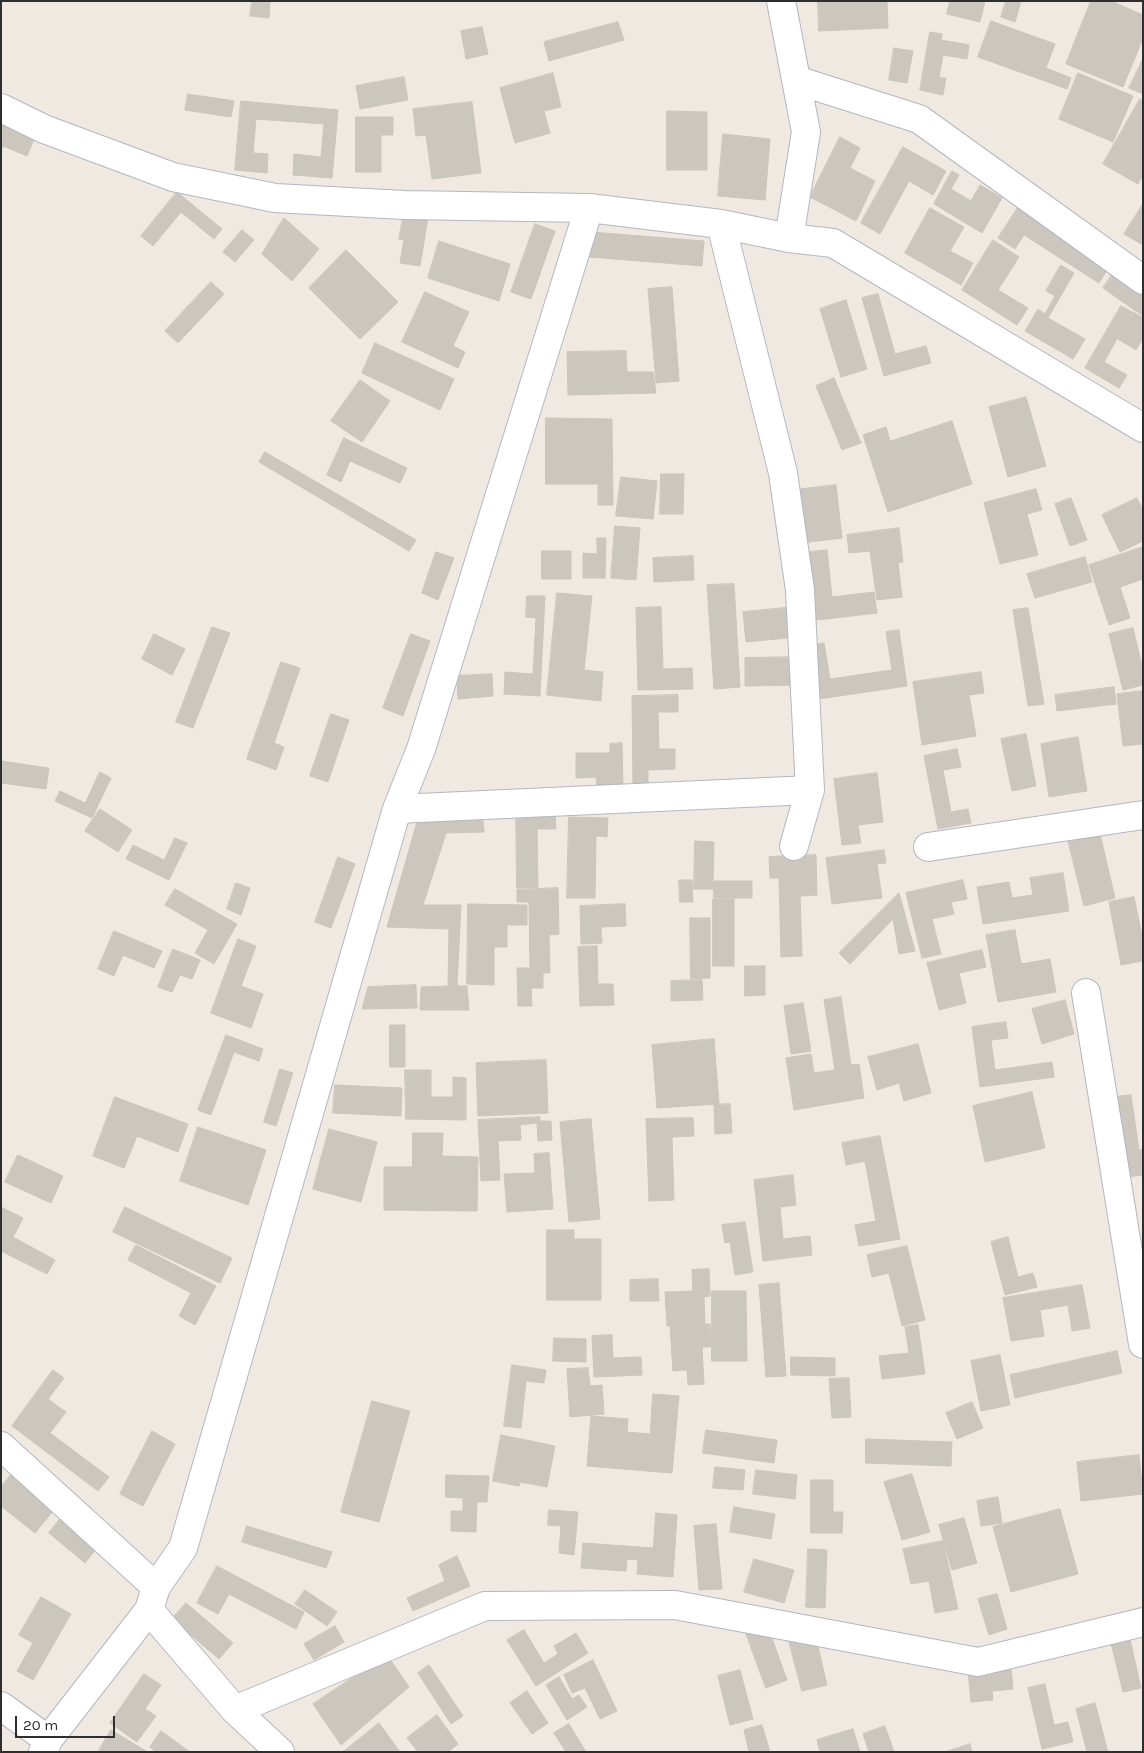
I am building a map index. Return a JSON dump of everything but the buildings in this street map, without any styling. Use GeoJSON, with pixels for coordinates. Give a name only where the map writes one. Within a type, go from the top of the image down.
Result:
{"type":"FeatureCollection","features":[{"type":"Feature","properties":{"kind":"street"},"geometry":{"type":"LineString","coordinates":[[781,1],[806,132],[789,238]]}},
{"type":"Feature","properties":{"kind":"street"},"geometry":{"type":"LineString","coordinates":[[796,80],[919,119],[1143,280]]}},
{"type":"Feature","properties":{"kind":"street"},"geometry":{"type":"LineString","coordinates":[[1,108],[44,129],[173,177],[275,198],[404,205],[589,208],[721,224],[789,238],[833,243],[1143,428]]}},
{"type":"Feature","properties":{"kind":"street"},"geometry":{"type":"LineString","coordinates":[[1,1706],[45,1746],[152,1599],[183,1548],[397,809],[421,749],[589,208]]}},
{"type":"Feature","properties":{"kind":"street"},"geometry":{"type":"LineString","coordinates":[[721,224],[783,473],[800,590],[810,790],[794,846]]}},
{"type":"Feature","properties":{"kind":"street"},"geometry":{"type":"LineString","coordinates":[[397,809],[810,790]]}},
{"type":"Feature","properties":{"kind":"street"},"geometry":{"type":"LineString","coordinates":[[928,847],[1143,815]]}},
{"type":"Feature","properties":{"kind":"street"},"geometry":{"type":"LineString","coordinates":[[1086,993],[1143,1344]]}},
{"type":"Feature","properties":{"kind":"street"},"geometry":{"type":"LineString","coordinates":[[1,1446],[152,1599],[235,1710],[280,1752]]}},
{"type":"Feature","properties":{"kind":"street"},"geometry":{"type":"LineString","coordinates":[[235,1710],[485,1606],[675,1605],[978,1662],[1143,1622]]}}]}
